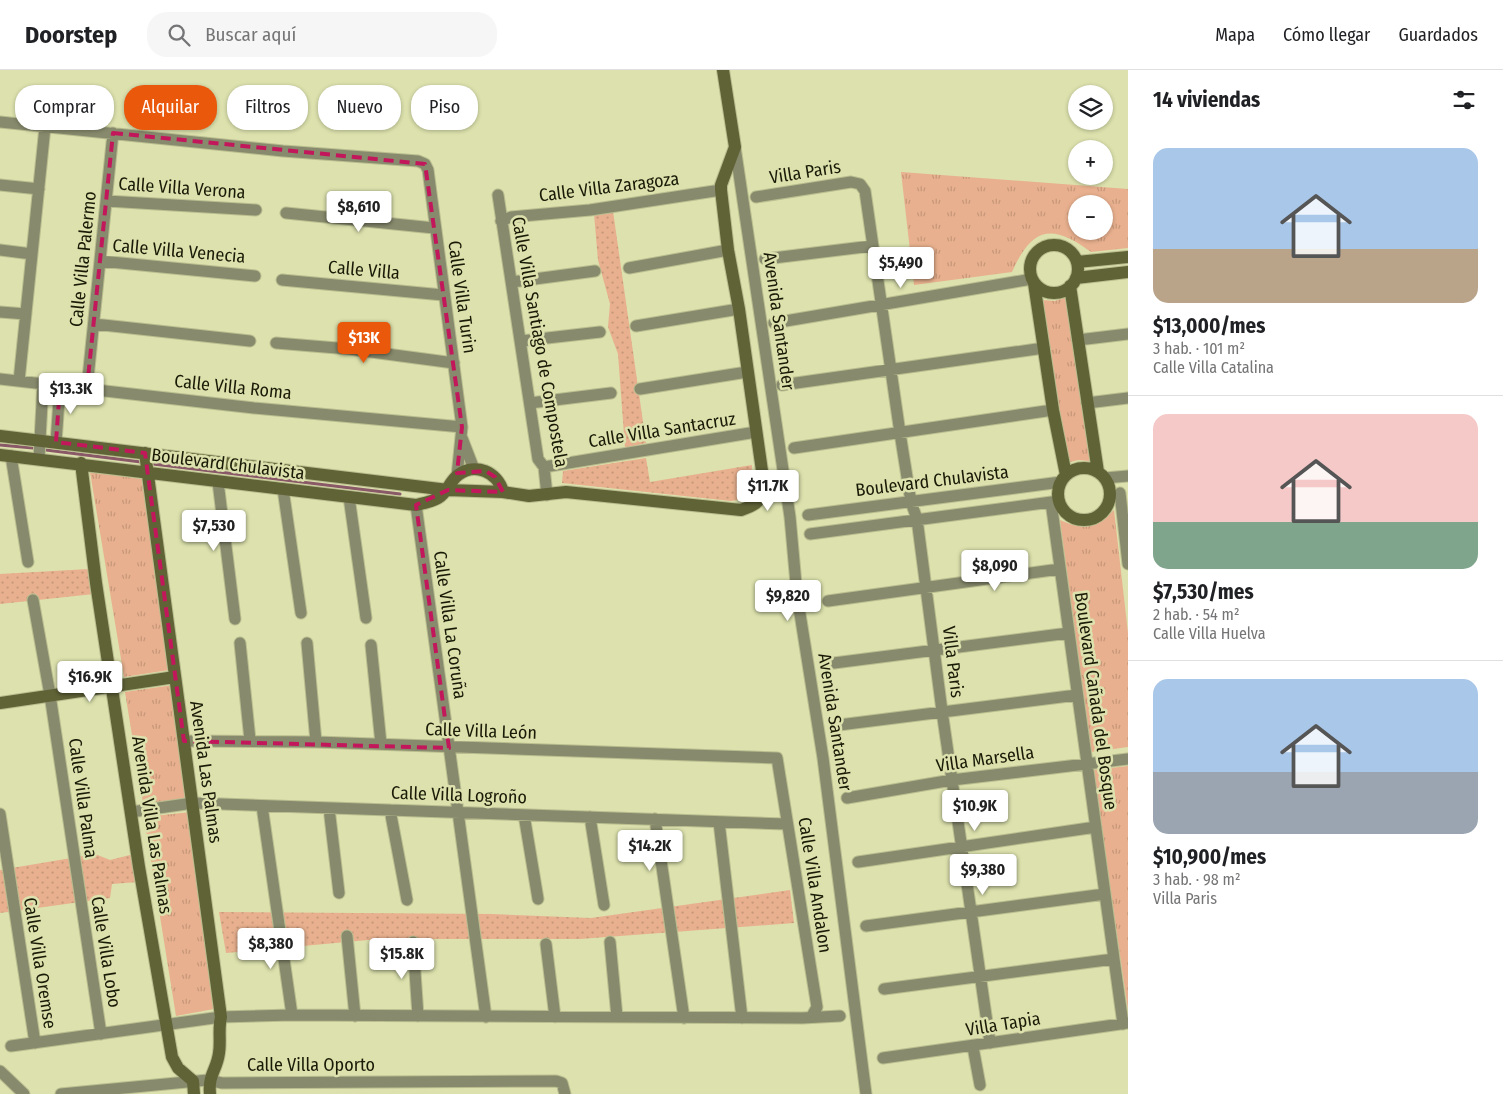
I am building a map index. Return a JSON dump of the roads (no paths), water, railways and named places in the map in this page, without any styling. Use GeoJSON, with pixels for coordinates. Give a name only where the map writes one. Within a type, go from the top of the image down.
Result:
{"type":"FeatureCollection","features":[{"type":"Feature","properties":{"kind":"street"},"geometry":{"type":"LineString","coordinates":[[723,70],[736,147],[721,185],[721,190],[728,250],[739,309],[756,432]]}},
{"type":"Feature","properties":{"kind":"street"},"geometry":{"type":"LineString","coordinates":[[0,122],[15,124]]}},
{"type":"Feature","properties":{"kind":"street"},"geometry":{"type":"LineString","coordinates":[[19,381],[45,130]]}},
{"type":"Feature","properties":{"kind":"street"},"geometry":{"type":"LineString","coordinates":[[79,130],[113,133]]}},
{"type":"Feature","properties":{"kind":"street","name":"Calle Villa Turin"},"geometry":{"type":"LineString","coordinates":[[113,133],[283,151],[418,161],[425,164],[428,170],[443,295],[454,363],[461,431],[457,476]]}},
{"type":"Feature","properties":{"kind":"street","name":"Calle Villa Palermo"},"geometry":{"type":"LineString","coordinates":[[87,388],[113,133]]}},
{"type":"Feature","properties":{"kind":"street","name":"Avenida Santander"},"geometry":{"type":"LineString","coordinates":[[736,147],[790,517],[797,595],[823,758],[866,1094]]}},
{"type":"Feature","properties":{"kind":"street","name":"Villa Paris"},"geometry":{"type":"LineString","coordinates":[[756,197],[851,182],[860,184],[864,191],[911,502],[917,519],[942,711],[990,1043]]}},
{"type":"Feature","properties":{"kind":"street"},"geometry":{"type":"LineString","coordinates":[[0,185],[39,189]]}},
{"type":"Feature","properties":{"kind":"street","name":"Calle Villa Zaragoza"},"geometry":{"type":"LineString","coordinates":[[501,221],[511,217],[590,210],[721,190]]}},
{"type":"Feature","properties":{"kind":"street","name":"Calle Villa Santiago de Compostela"},"geometry":{"type":"LineString","coordinates":[[498,195],[538,459],[544,467],[547,495]]}},
{"type":"Feature","properties":{"kind":"street","name":"Calle Villa Verona"},"geometry":{"type":"LineString","coordinates":[[107,201],[256,210]]}},
{"type":"Feature","properties":{"kind":"street"},"geometry":{"type":"LineString","coordinates":[[286,213],[434,228]]}},
{"type":"Feature","properties":{"kind":"street"},"geometry":{"type":"LineString","coordinates":[[765,259],[872,246]]}},
{"type":"Feature","properties":{"kind":"street"},"geometry":{"type":"LineString","coordinates":[[1119,493],[1103,511],[1087,519],[1070,515],[1055,502],[1063,479],[1031,264],[1038,251],[1045,247],[1053,246],[1067,250],[1076,262],[1073,282],[1078,340],[1087,403],[1101,475],[1119,493],[1128,560]]}},
{"type":"Feature","properties":{"kind":"street"},"geometry":{"type":"LineString","coordinates":[[0,250],[32,254]]}},
{"type":"Feature","properties":{"kind":"street"},"geometry":{"type":"LineString","coordinates":[[629,268],[728,250]]}},
{"type":"Feature","properties":{"kind":"street"},"geometry":{"type":"LineString","coordinates":[[1076,262],[1128,257]]}},
{"type":"Feature","properties":{"kind":"street","name":"Calle Villa Venecia"},"geometry":{"type":"LineString","coordinates":[[100,261],[255,276]]}},
{"type":"Feature","properties":{"kind":"street"},"geometry":{"type":"LineString","coordinates":[[512,282],[595,271]]}},
{"type":"Feature","properties":{"kind":"street"},"geometry":{"type":"LineString","coordinates":[[1033,281],[1040,289],[1056,293],[1073,282],[1128,272]]}},
{"type":"Feature","properties":{"kind":"street","name":"Calle Villa"},"geometry":{"type":"LineString","coordinates":[[282,280],[443,295]]}},
{"type":"Feature","properties":{"kind":"street"},"geometry":{"type":"LineString","coordinates":[[774,323],[1033,281]]}},
{"type":"Feature","properties":{"kind":"street"},"geometry":{"type":"LineString","coordinates":[[636,326],[739,309]]}},
{"type":"Feature","properties":{"kind":"street"},"geometry":{"type":"LineString","coordinates":[[0,312],[26,314]]}},
{"type":"Feature","properties":{"kind":"street"},"geometry":{"type":"LineString","coordinates":[[94,324],[250,341]]}},
{"type":"Feature","properties":{"kind":"street"},"geometry":{"type":"LineString","coordinates":[[521,341],[600,332]]}},
{"type":"Feature","properties":{"kind":"street"},"geometry":{"type":"LineString","coordinates":[[1078,340],[1128,334]]}},
{"type":"Feature","properties":{"kind":"street"},"geometry":{"type":"LineString","coordinates":[[276,343],[349,349],[454,363]]}},
{"type":"Feature","properties":{"kind":"street"},"geometry":{"type":"LineString","coordinates":[[782,385],[1044,348]]}},
{"type":"Feature","properties":{"kind":"street"},"geometry":{"type":"LineString","coordinates":[[640,389],[747,372]]}},
{"type":"Feature","properties":{"kind":"street","name":"Calle Villa Roma"},"geometry":{"type":"LineString","coordinates":[[0,380],[87,388],[461,431]]}},
{"type":"Feature","properties":{"kind":"street"},"geometry":{"type":"LineString","coordinates":[[39,459],[44,384]]}},
{"type":"Feature","properties":{"kind":"street"},"geometry":{"type":"LineString","coordinates":[[56,442],[60,386]]}},
{"type":"Feature","properties":{"kind":"street"},"geometry":{"type":"LineString","coordinates":[[530,403],[611,393]]}},
{"type":"Feature","properties":{"kind":"street"},"geometry":{"type":"LineString","coordinates":[[1087,403],[1128,398]]}},
{"type":"Feature","properties":{"kind":"street"},"geometry":{"type":"LineString","coordinates":[[794,448],[1053,410]]}},
{"type":"Feature","properties":{"kind":"street","name":"Calle Villa Turin"},"geometry":{"type":"LineString","coordinates":[[461,431],[474,469]]}},
{"type":"Feature","properties":{"kind":"street","name":"Calle Villa Santacruz"},"geometry":{"type":"LineString","coordinates":[[544,467],[756,432]]}},
{"type":"Feature","properties":{"kind":"street","name":"Boulevard Chulavista"},"geometry":{"type":"LineString","coordinates":[[0,436],[448,490],[503,492],[529,496],[566,492],[741,510],[756,506],[762,497],[764,485],[756,432]]}},
{"type":"Feature","properties":{"kind":"street","name":"Avenida Las Palmas"},"geometry":{"type":"LineString","coordinates":[[145,454],[220,1017],[218,1056],[208,1080]]}},
{"type":"Feature","properties":{"kind":"street"},"geometry":{"type":"LineString","coordinates":[[6,456],[28,562]]}},
{"type":"Feature","properties":{"kind":"street","name":"Boulevard Chulavista"},"geometry":{"type":"LineString","coordinates":[[6,456],[81,463],[218,482],[416,505],[438,498],[448,490],[457,476]]}},
{"type":"Feature","properties":{"kind":"street","name":"Avenida Villa Las Palmas"},"geometry":{"type":"LineString","coordinates":[[81,463],[96,583],[131,812],[172,1057],[178,1068],[193,1081]]}},
{"type":"Feature","properties":{"kind":"street","name":"Boulevard Chulavista"},"geometry":{"type":"LineString","coordinates":[[808,515],[911,502],[1063,479],[1081,468],[1101,475],[1128,476]]}},
{"type":"Feature","properties":{"kind":"street"},"geometry":{"type":"LineString","coordinates":[[457,476],[474,469],[486,471],[495,477],[503,492]]}},
{"type":"Feature","properties":{"kind":"street"},"geometry":{"type":"LineString","coordinates":[[218,482],[235,619]]}},
{"type":"Feature","properties":{"kind":"street"},"geometry":{"type":"LineString","coordinates":[[283,489],[300,613]]}},
{"type":"Feature","properties":{"kind":"street"},"geometry":{"type":"LineString","coordinates":[[349,497],[366,618]]}},
{"type":"Feature","properties":{"kind":"street","name":"Boulevard Chulavista"},"geometry":{"type":"LineString","coordinates":[[810,534],[1055,502]]}},
{"type":"Feature","properties":{"kind":"street","name":"Boulevard Cañada del Bosque"},"geometry":{"type":"LineString","coordinates":[[1055,502],[1060,569],[1104,894],[1125,1024]]}},
{"type":"Feature","properties":{"kind":"street","name":"Calle Villa La Coruña"},"geometry":{"type":"LineString","coordinates":[[416,505],[486,1017]]}},
{"type":"Feature","properties":{"kind":"street"},"geometry":{"type":"LineString","coordinates":[[828,601],[1060,569]]}},
{"type":"Feature","properties":{"kind":"street","name":"Calle Villa Palma"},"geometry":{"type":"LineString","coordinates":[[33,600],[50,695],[77,876]]}},
{"type":"Feature","properties":{"kind":"street"},"geometry":{"type":"LineString","coordinates":[[834,663],[1069,633]]}},
{"type":"Feature","properties":{"kind":"street"},"geometry":{"type":"LineString","coordinates":[[240,643],[250,740]]}},
{"type":"Feature","properties":{"kind":"street"},"geometry":{"type":"LineString","coordinates":[[306,643],[316,742]]}},
{"type":"Feature","properties":{"kind":"street"},"geometry":{"type":"LineString","coordinates":[[371,645],[381,744]]}},
{"type":"Feature","properties":{"kind":"street"},"geometry":{"type":"LineString","coordinates":[[0,703],[176,677]]}},
{"type":"Feature","properties":{"kind":"street"},"geometry":{"type":"LineString","coordinates":[[839,725],[1077,695]]}},
{"type":"Feature","properties":{"kind":"street","name":"Calle Villa León"},"geometry":{"type":"LineString","coordinates":[[184,741],[250,740],[777,758]]}},
{"type":"Feature","properties":{"kind":"street","name":"Calle Villa Andalon"},"geometry":{"type":"LineString","coordinates":[[777,758],[786,824],[817,1006],[812,1016]]}},
{"type":"Feature","properties":{"kind":"street","name":"Villa Marsella"},"geometry":{"type":"LineString","coordinates":[[847,798],[952,780],[1128,758]]}},
{"type":"Feature","properties":{"kind":"street","name":"Calle Villa Logroño"},"geometry":{"type":"LineString","coordinates":[[131,812],[193,804],[786,824]]}},
{"type":"Feature","properties":{"kind":"street"},"geometry":{"type":"LineString","coordinates":[[262,806],[292,1015]]}},
{"type":"Feature","properties":{"kind":"street"},"geometry":{"type":"LineString","coordinates":[[329,808],[339,893]]}},
{"type":"Feature","properties":{"kind":"street"},"geometry":{"type":"LineString","coordinates":[[390,810],[406,900]]}},
{"type":"Feature","properties":{"kind":"street","name":"Calle Villa Oremse"},"geometry":{"type":"LineString","coordinates":[[0,814],[36,1043]]}},
{"type":"Feature","properties":{"kind":"street"},"geometry":{"type":"LineString","coordinates":[[524,815],[538,898]]}},
{"type":"Feature","properties":{"kind":"street"},"geometry":{"type":"LineString","coordinates":[[590,817],[604,905]]}},
{"type":"Feature","properties":{"kind":"street"},"geometry":{"type":"LineString","coordinates":[[655,819],[684,1018]]}},
{"type":"Feature","properties":{"kind":"street"},"geometry":{"type":"LineString","coordinates":[[719,822],[742,1018]]}},
{"type":"Feature","properties":{"kind":"street"},"geometry":{"type":"LineString","coordinates":[[858,862],[1096,827]]}},
{"type":"Feature","properties":{"kind":"street","name":"Calle Villa Lobo"},"geometry":{"type":"LineString","coordinates":[[77,876],[101,1034]]}},
{"type":"Feature","properties":{"kind":"street"},"geometry":{"type":"LineString","coordinates":[[866,926],[1104,894]]}},
{"type":"Feature","properties":{"kind":"street"},"geometry":{"type":"LineString","coordinates":[[347,936],[355,1016]]}},
{"type":"Feature","properties":{"kind":"street"},"geometry":{"type":"LineString","coordinates":[[412,942],[418,1016]]}},
{"type":"Feature","properties":{"kind":"street"},"geometry":{"type":"LineString","coordinates":[[610,942],[617,1017]]}},
{"type":"Feature","properties":{"kind":"street"},"geometry":{"type":"LineString","coordinates":[[546,944],[554,1017]]}},
{"type":"Feature","properties":{"kind":"street"},"geometry":{"type":"LineString","coordinates":[[884,989],[1114,958]]}},
{"type":"Feature","properties":{"kind":"street"},"geometry":{"type":"LineString","coordinates":[[11,1046],[220,1017],[292,1015],[802,1018],[840,1016]]}},
{"type":"Feature","properties":{"kind":"street","name":"Villa Tapia"},"geometry":{"type":"LineString","coordinates":[[883,1058],[973,1047],[1125,1024]]}},
{"type":"Feature","properties":{"kind":"street"},"geometry":{"type":"LineString","coordinates":[[973,1047],[980,1085]]}},
{"type":"Feature","properties":{"kind":"street"},"geometry":{"type":"LineString","coordinates":[[0,1072],[24,1094]]}},
{"type":"Feature","properties":{"kind":"street"},"geometry":{"type":"LineString","coordinates":[[208,1080],[210,1094]]}},
{"type":"Feature","properties":{"kind":"street","name":"Calle Villa Oporto"},"geometry":{"type":"LineString","coordinates":[[61,1094],[208,1080],[222,1083],[563,1089]]}},
{"type":"Feature","properties":{"kind":"street"},"geometry":{"type":"LineString","coordinates":[[193,1081],[194,1094]]}},
{"type":"Feature","properties":{"kind":"waterway"},"geometry":{"type":"LineString","coordinates":[[0,445],[33,448]]}},
{"type":"Feature","properties":{"kind":"waterway"},"geometry":{"type":"LineString","coordinates":[[46,450],[141,462]]}},
{"type":"Feature","properties":{"kind":"waterway"},"geometry":{"type":"LineString","coordinates":[[153,464],[400,494]]}}]}
